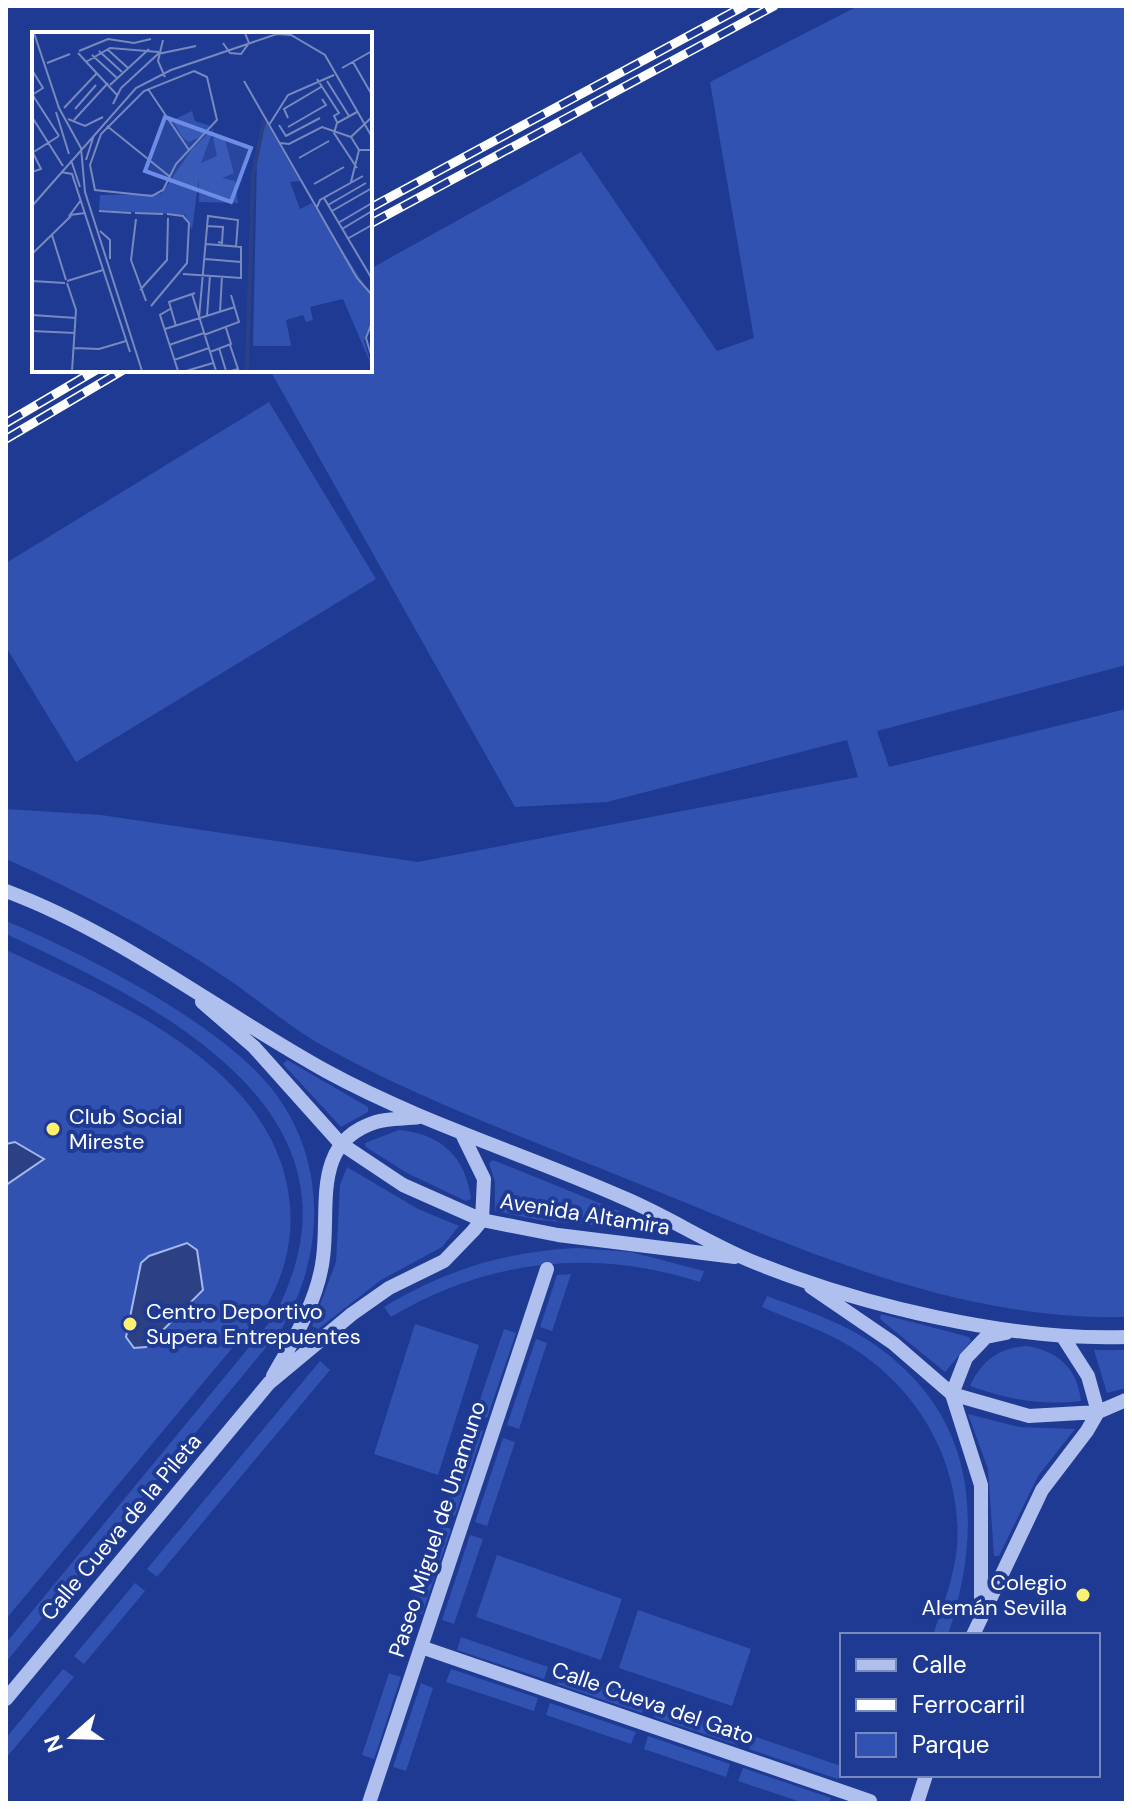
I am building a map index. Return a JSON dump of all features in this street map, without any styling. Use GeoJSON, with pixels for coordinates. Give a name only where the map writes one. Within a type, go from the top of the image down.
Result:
{"type":"FeatureCollection","features":[{"type":"Feature","properties":{"kind":"street","name":"Avenida Altamira"},"geometry":{"type":"LineString","coordinates":[[6,891],[34,901],[168,974],[326,1071],[463,1136],[624,1197],[748,1259],[801,1280],[920,1312],[1063,1337],[1126,1337]]}},
{"type":"Feature","properties":{"kind":"street","name":"Avenida Altamira"},"geometry":{"type":"LineString","coordinates":[[168,974],[254,1047],[340,1143],[403,1185],[482,1220],[558,1235],[748,1259]]}},
{"type":"Feature","properties":{"kind":"street"},"geometry":{"type":"LineString","coordinates":[[269,1383],[304,1321],[323,1259],[325,1182],[340,1143],[375,1122],[419,1117]]}},
{"type":"Feature","properties":{"kind":"street"},"geometry":{"type":"LineString","coordinates":[[269,1383],[352,1314],[389,1288],[444,1261],[482,1220],[484,1179],[463,1136]]}},
{"type":"Feature","properties":{"kind":"street","name":"Paseo Miguel de Unamuno"},"geometry":{"type":"LineString","coordinates":[[369,1803],[547,1269]]}},
{"type":"Feature","properties":{"kind":"street","name":"Avenida Altamira"},"geometry":{"type":"LineString","coordinates":[[801,1280],[893,1343],[952,1394],[1029,1416],[1098,1412],[1126,1400]]}},
{"type":"Feature","properties":{"kind":"street"},"geometry":{"type":"LineString","coordinates":[[981,1613],[981,1485],[952,1394],[966,1358],[986,1337],[1015,1331]]}},
{"type":"Feature","properties":{"kind":"street"},"geometry":{"type":"LineString","coordinates":[[974,1633],[1042,1490],[1098,1412],[1088,1376],[1063,1337]]}},
{"type":"Feature","properties":{"kind":"street","name":"Calle Cueva de la Pileta"},"geometry":{"type":"LineString","coordinates":[[6,1699],[269,1383]]}},
{"type":"Feature","properties":{"kind":"street","name":"Calle Cueva del Gato"},"geometry":{"type":"LineString","coordinates":[[421,1647],[870,1801]]}},
{"type":"Feature","properties":{"kind":"street"},"geometry":{"type":"LineString","coordinates":[[917,1803],[925,1777]]}},
{"type":"Feature","properties":{"kind":"green space"},"geometry":{"type":"Polygon","coordinates":[[[858,6],[1126,6],[1126,665],[877,731],[889,767],[1126,709],[1126,1317],[1060,1315],[996,1306],[870,1274],[511,1133],[397,1084],[323,1046],[166,940],[6,859],[6,809],[101,815],[418,862],[858,777],[847,740],[607,802],[515,807],[271,372],[372,372],[372,268],[581,152],[717,351],[754,338],[710,82],[858,6]]]}},
{"type":"Feature","properties":{"kind":"green space"},"geometry":{"type":"Polygon","coordinates":[[[269,402],[376,579],[76,762],[6,647],[6,563],[269,402]]]}},
{"type":"Feature","properties":{"kind":"green space"},"geometry":{"type":"Polygon","coordinates":[[[6,921],[111,971],[149,993],[220,1040],[249,1064],[272,1089],[290,1116],[303,1145],[311,1176],[314,1207],[313,1238],[307,1269],[282,1328],[6,1662],[6,1643],[273,1318],[300,1246],[300,1182],[278,1125],[238,1076],[187,1033],[128,995],[6,934],[6,921]]]}},
{"type":"Feature","properties":{"kind":"green space","name":"Centro Deportivo Supera Entrepuentes"},"geometry":{"type":"Polygon","coordinates":[[[6,950],[141,1017],[185,1045],[224,1078],[256,1115],[279,1157],[291,1220],[285,1260],[264,1310],[6,1619],[6,950]]]}},
{"type":"Feature","properties":{"kind":"green space"},"geometry":{"type":"Polygon","coordinates":[[[287,1060],[368,1107],[368,1112],[341,1127],[283,1064],[287,1060]]]}},
{"type":"Feature","properties":{"kind":"green space"},"geometry":{"type":"Polygon","coordinates":[[[399,1130],[427,1137],[449,1150],[464,1171],[471,1199],[466,1201],[407,1173],[366,1147],[365,1143],[399,1130]]]}},
{"type":"Feature","properties":{"kind":"green space"},"geometry":{"type":"Polygon","coordinates":[[[493,1160],[656,1226],[654,1231],[539,1220],[495,1211],[495,1182],[489,1163],[493,1160]]]}},
{"type":"Feature","properties":{"kind":"green space"},"geometry":{"type":"Polygon","coordinates":[[[347,1167],[418,1209],[459,1226],[442,1247],[381,1280],[318,1329],[312,1326],[336,1262],[340,1185],[347,1167]]]}},
{"type":"Feature","properties":{"kind":"green space"},"geometry":{"type":"Polygon","coordinates":[[[578,1248],[631,1252],[704,1271],[700,1282],[660,1271],[620,1265],[542,1265],[503,1271],[465,1282],[391,1317],[384,1307],[430,1283],[477,1265],[526,1253],[578,1248]]]}},
{"type":"Feature","properties":{"kind":"green space"},"geometry":{"type":"Polygon","coordinates":[[[571,1274],[552,1331],[540,1327],[557,1275],[571,1274]]]}},
{"type":"Feature","properties":{"kind":"green space"},"geometry":{"type":"Polygon","coordinates":[[[767,1296],[828,1319],[863,1337],[901,1365],[929,1397],[950,1432],[962,1469],[968,1508],[967,1549],[949,1633],[934,1633],[953,1569],[957,1514],[942,1453],[928,1424],[888,1375],[863,1355],[835,1338],[762,1307],[767,1296]]]}},
{"type":"Feature","properties":{"kind":"green space"},"geometry":{"type":"Polygon","coordinates":[[[881,1314],[969,1337],[971,1341],[945,1372],[880,1319],[881,1314]]]}},
{"type":"Feature","properties":{"kind":"green space"},"geometry":{"type":"Polygon","coordinates":[[[415,1324],[479,1345],[438,1475],[374,1454],[415,1324]]]}},
{"type":"Feature","properties":{"kind":"green space"},"geometry":{"type":"Polygon","coordinates":[[[504,1329],[516,1333],[487,1418],[475,1414],[504,1329]]]}},
{"type":"Feature","properties":{"kind":"green space"},"geometry":{"type":"Polygon","coordinates":[[[536,1339],[547,1343],[519,1429],[507,1425],[536,1339]]]}},
{"type":"Feature","properties":{"kind":"green space"},"geometry":{"type":"Polygon","coordinates":[[[1027,1346],[1048,1352],[1064,1363],[1076,1380],[1081,1401],[1052,1403],[1024,1400],[970,1386],[992,1357],[1008,1349],[1027,1346]]]}},
{"type":"Feature","properties":{"kind":"green space"},"geometry":{"type":"Polygon","coordinates":[[[1094,1350],[1126,1350],[1126,1388],[1107,1393],[1094,1350]]]}},
{"type":"Feature","properties":{"kind":"green space"},"geometry":{"type":"Polygon","coordinates":[[[320,1361],[330,1370],[157,1577],[147,1569],[320,1361]]]}},
{"type":"Feature","properties":{"kind":"green space"},"geometry":{"type":"Polygon","coordinates":[[[968,1414],[1019,1427],[1075,1429],[1038,1476],[999,1556],[994,1556],[988,1469],[968,1414]]]}},
{"type":"Feature","properties":{"kind":"green space"},"geometry":{"type":"Polygon","coordinates":[[[471,1427],[483,1431],[455,1516],[443,1512],[471,1427]]]}},
{"type":"Feature","properties":{"kind":"green space"},"geometry":{"type":"Polygon","coordinates":[[[503,1438],[515,1442],[487,1526],[475,1522],[503,1438]]]}},
{"type":"Feature","properties":{"kind":"green space"},"geometry":{"type":"Polygon","coordinates":[[[439,1525],[451,1529],[422,1614],[410,1609],[439,1525]]]}},
{"type":"Feature","properties":{"kind":"green space"},"geometry":{"type":"Polygon","coordinates":[[[470,1535],[483,1539],[454,1624],[442,1620],[470,1535]]]}},
{"type":"Feature","properties":{"kind":"green space"},"geometry":{"type":"Polygon","coordinates":[[[497,1555],[622,1599],[601,1660],[476,1617],[497,1555]]]}},
{"type":"Feature","properties":{"kind":"green space"},"geometry":{"type":"Polygon","coordinates":[[[135,1583],[145,1591],[84,1664],[74,1656],[135,1583]]]}},
{"type":"Feature","properties":{"kind":"green space"},"geometry":{"type":"Polygon","coordinates":[[[638,1610],[751,1649],[732,1706],[619,1668],[638,1610]]]}},
{"type":"Feature","properties":{"kind":"green space"},"geometry":{"type":"Polygon","coordinates":[[[461,1637],[548,1667],[544,1679],[457,1650],[461,1637]]]}},
{"type":"Feature","properties":{"kind":"green space"},"geometry":{"type":"Polygon","coordinates":[[[63,1669],[74,1677],[6,1758],[6,1738],[63,1669]]]}},
{"type":"Feature","properties":{"kind":"green space"},"geometry":{"type":"Polygon","coordinates":[[[451,1669],[538,1698],[534,1711],[446,1682],[451,1669]]]}},
{"type":"Feature","properties":{"kind":"green space"},"geometry":{"type":"Polygon","coordinates":[[[561,1671],[646,1700],[642,1713],[557,1684],[561,1671]]]}},
{"type":"Feature","properties":{"kind":"green space"},"geometry":{"type":"Polygon","coordinates":[[[389,1673],[401,1677],[374,1759],[362,1755],[389,1673]]]}},
{"type":"Feature","properties":{"kind":"green space"},"geometry":{"type":"Polygon","coordinates":[[[421,1683],[433,1688],[406,1771],[393,1767],[421,1683]]]}},
{"type":"Feature","properties":{"kind":"green space"},"geometry":{"type":"Polygon","coordinates":[[[550,1703],[636,1732],[631,1744],[546,1715],[550,1703]]]}},
{"type":"Feature","properties":{"kind":"green space"},"geometry":{"type":"Polygon","coordinates":[[[658,1704],[741,1732],[737,1745],[654,1717],[658,1704]]]}},
{"type":"Feature","properties":{"kind":"green space"},"geometry":{"type":"Polygon","coordinates":[[[648,1736],[730,1764],[726,1777],[644,1749],[648,1736]]]}},
{"type":"Feature","properties":{"kind":"green space"},"geometry":{"type":"Polygon","coordinates":[[[753,1736],[840,1766],[838,1779],[749,1749],[753,1736]]]}},
{"type":"Feature","properties":{"kind":"green space"},"geometry":{"type":"Polygon","coordinates":[[[743,1768],[831,1798],[829,1803],[804,1803],[738,1781],[743,1768]]]}},
{"type":"Feature","properties":{"kind":"shaded area"},"geometry":{"type":"Polygon","coordinates":[[[15,1142],[44,1159],[6,1185],[6,1144],[15,1142]]]}},
{"type":"Feature","properties":{"kind":"shaded area"},"geometry":{"type":"Polygon","coordinates":[[[187,1243],[197,1250],[203,1290],[146,1347],[134,1348],[126,1337],[141,1263],[149,1256],[187,1243]]]}},
{"type":"Feature","properties":{"kind":"railway"},"geometry":{"type":"LineString","coordinates":[[372,207],[744,6]]}},
{"type":"Feature","properties":{"kind":"railway"},"geometry":{"type":"LineString","coordinates":[[372,223],[774,6]]}},
{"type":"Feature","properties":{"kind":"railway"},"geometry":{"type":"LineString","coordinates":[[6,423],[93,372]]}},
{"type":"Feature","properties":{"kind":"railway"},"geometry":{"type":"LineString","coordinates":[[6,439],[120,372]]}},
{"type":"Feature","properties":{"kind":"place","name":"Club Social Mireste"},"geometry":{"type":"Point","coordinates":[53,1129]}},
{"type":"Feature","properties":{"kind":"place","name":"Centro Deportivo Supera Entrepuentes"},"geometry":{"type":"Point","coordinates":[130,1324]}},
{"type":"Feature","properties":{"kind":"place","name":"Colegio Alemán Sevilla"},"geometry":{"type":"Point","coordinates":[1083,1595]}}]}
